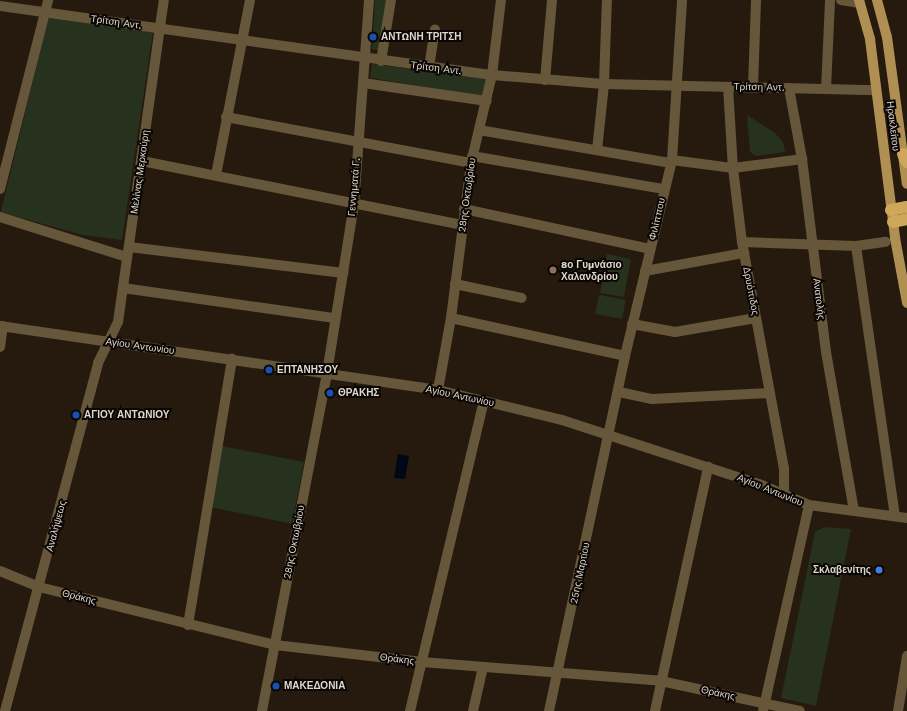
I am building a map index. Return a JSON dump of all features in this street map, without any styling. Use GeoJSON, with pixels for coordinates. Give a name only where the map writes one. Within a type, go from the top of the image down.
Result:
{"type":"FeatureCollection","features":[{"type":"Feature","properties":{"kind":"highway"},"geometry":{"type":"LineString","coordinates":[[892,216],[907,207]]}},
{"type":"Feature","properties":{"kind":"highway"},"geometry":{"type":"LineString","coordinates":[[892,216],[907,219]]}},
{"type":"Feature","properties":{"kind":"main road","name":"Ηρακλείτου"},"geometry":{"type":"LineString","coordinates":[[877,0],[887,37],[905,158],[907,184]]}},
{"type":"Feature","properties":{"kind":"main road","name":"Ηρακλείτου"},"geometry":{"type":"LineString","coordinates":[[860,1],[870,39],[892,216],[907,303]]}},
{"type":"Feature","properties":{"kind":"street"},"geometry":{"type":"LineString","coordinates":[[0,189],[48,0]]}},
{"type":"Feature","properties":{"kind":"street","name":"Μελίνας Μερκούρη"},"geometry":{"type":"LineString","coordinates":[[109,341],[116,328],[123,288],[164,0]]}},
{"type":"Feature","properties":{"kind":"street"},"geometry":{"type":"LineString","coordinates":[[216,175],[226,117],[250,0]]}},
{"type":"Feature","properties":{"kind":"street","name":"Γεννηματά Γ."},"geometry":{"type":"LineString","coordinates":[[326,373],[354,205],[369,0]]}},
{"type":"Feature","properties":{"kind":"street"},"geometry":{"type":"LineString","coordinates":[[381,61],[391,0]]}},
{"type":"Feature","properties":{"kind":"street","name":"28ης Οκτωβρίου"},"geometry":{"type":"LineString","coordinates":[[438,390],[451,318],[471,159],[487,101],[492,75],[501,0]]}},
{"type":"Feature","properties":{"kind":"street"},"geometry":{"type":"LineString","coordinates":[[545,80],[552,0]]}},
{"type":"Feature","properties":{"kind":"street"},"geometry":{"type":"LineString","coordinates":[[597,150],[604,84],[607,0]]}},
{"type":"Feature","properties":{"kind":"street","name":"Φιλίππου"},"geometry":{"type":"LineString","coordinates":[[610,435],[632,324],[672,162],[679,85],[682,0]]}},
{"type":"Feature","properties":{"kind":"street"},"geometry":{"type":"LineString","coordinates":[[753,87],[756,0]]}},
{"type":"Feature","properties":{"kind":"street"},"geometry":{"type":"LineString","coordinates":[[826,89],[830,0]]}},
{"type":"Feature","properties":{"kind":"street"},"geometry":{"type":"LineString","coordinates":[[841,0],[860,1]]}},
{"type":"Feature","properties":{"kind":"street"},"geometry":{"type":"LineString","coordinates":[[877,0],[883,0]]}},
{"type":"Feature","properties":{"kind":"street","name":"Τρίτση Αντ."},"geometry":{"type":"LineString","coordinates":[[0,6],[46,11],[243,39],[381,61],[492,75],[604,84],[876,90]]}},
{"type":"Feature","properties":{"kind":"street"},"geometry":{"type":"LineString","coordinates":[[429,67],[435,29]]}},
{"type":"Feature","properties":{"kind":"street"},"geometry":{"type":"LineString","coordinates":[[363,83],[487,101]]}},
{"type":"Feature","properties":{"kind":"street","name":"Δρυόπιδος"},"geometry":{"type":"LineString","coordinates":[[728,87],[733,168],[742,242],[784,468],[784,494]]}},
{"type":"Feature","properties":{"kind":"street","name":"Ανατολής"},"geometry":{"type":"LineString","coordinates":[[789,88],[802,159],[830,378],[854,510]]}},
{"type":"Feature","properties":{"kind":"street"},"geometry":{"type":"LineString","coordinates":[[226,117],[358,142],[664,190]]}},
{"type":"Feature","properties":{"kind":"street"},"geometry":{"type":"LineString","coordinates":[[479,130],[672,162],[733,168],[802,159]]}},
{"type":"Feature","properties":{"kind":"street"},"geometry":{"type":"LineString","coordinates":[[142,161],[216,175],[354,205],[462,224]]}},
{"type":"Feature","properties":{"kind":"street"},"geometry":{"type":"LineString","coordinates":[[464,210],[650,249]]}},
{"type":"Feature","properties":{"kind":"street"},"geometry":{"type":"LineString","coordinates":[[0,216],[128,252],[343,273]]}},
{"type":"Feature","properties":{"kind":"street"},"geometry":{"type":"LineString","coordinates":[[742,242],[856,246],[886,242]]}},
{"type":"Feature","properties":{"kind":"street"},"geometry":{"type":"LineString","coordinates":[[856,246],[895,515]]}},
{"type":"Feature","properties":{"kind":"street"},"geometry":{"type":"LineString","coordinates":[[645,271],[744,253]]}},
{"type":"Feature","properties":{"kind":"street"},"geometry":{"type":"LineString","coordinates":[[455,284],[522,298]]}},
{"type":"Feature","properties":{"kind":"street"},"geometry":{"type":"LineString","coordinates":[[123,288],[335,318]]}},
{"type":"Feature","properties":{"kind":"street"},"geometry":{"type":"LineString","coordinates":[[451,318],[625,356]]}},
{"type":"Feature","properties":{"kind":"street"},"geometry":{"type":"LineString","coordinates":[[632,324],[675,332],[756,318]]}},
{"type":"Feature","properties":{"kind":"street"},"geometry":{"type":"LineString","coordinates":[[0,347],[1,326]]}},
{"type":"Feature","properties":{"kind":"street","name":"Αγίου Αντωνίου"},"geometry":{"type":"LineString","coordinates":[[1,326],[438,390],[484,400],[610,435],[708,467],[784,494],[809,505],[895,515],[907,518]]}},
{"type":"Feature","properties":{"kind":"street","name":"Αναλήψεως"},"geometry":{"type":"LineString","coordinates":[[5,711],[98,363],[109,341]]}},
{"type":"Feature","properties":{"kind":"street"},"geometry":{"type":"LineString","coordinates":[[188,624],[232,359]]}},
{"type":"Feature","properties":{"kind":"street","name":"28ης Οκτωβρίου"},"geometry":{"type":"LineString","coordinates":[[262,711],[326,373]]}},
{"type":"Feature","properties":{"kind":"street"},"geometry":{"type":"LineString","coordinates":[[619,392],[652,399],[770,392]]}},
{"type":"Feature","properties":{"kind":"street"},"geometry":{"type":"LineString","coordinates":[[410,711],[484,400]]}},
{"type":"Feature","properties":{"kind":"street","name":"25ης Μαρτίου"},"geometry":{"type":"LineString","coordinates":[[549,711],[610,435]]}},
{"type":"Feature","properties":{"kind":"street"},"geometry":{"type":"LineString","coordinates":[[655,711],[708,467]]}},
{"type":"Feature","properties":{"kind":"street"},"geometry":{"type":"LineString","coordinates":[[764,707],[809,505]]}},
{"type":"Feature","properties":{"kind":"street","name":"Θράκης"},"geometry":{"type":"LineString","coordinates":[[0,571],[39,586],[275,645],[422,662],[557,674],[661,681],[764,707],[800,711]]}},
{"type":"Feature","properties":{"kind":"street"},"geometry":{"type":"LineString","coordinates":[[898,711],[907,656]]}},
{"type":"Feature","properties":{"kind":"street"},"geometry":{"type":"LineString","coordinates":[[473,711],[483,667]]}},
{"type":"Feature","properties":{"kind":"green space"},"geometry":{"type":"Polygon","coordinates":[[[375,0],[388,0],[380,51],[372,49],[375,0]]]}},
{"type":"Feature","properties":{"kind":"green space"},"geometry":{"type":"Polygon","coordinates":[[[49,16],[153,32],[122,240],[83,235],[3,213],[0,215],[49,16]]]}},
{"type":"Feature","properties":{"kind":"green space"},"geometry":{"type":"Polygon","coordinates":[[[372,64],[487,79],[483,96],[370,78],[372,64]]]}},
{"type":"Feature","properties":{"kind":"green space"},"geometry":{"type":"Polygon","coordinates":[[[747,115],[775,133],[783,142],[785,152],[756,156],[750,152],[747,115]]]}},
{"type":"Feature","properties":{"kind":"green space"},"geometry":{"type":"Polygon","coordinates":[[[607,254],[631,259],[624,297],[600,293],[607,254]]]}},
{"type":"Feature","properties":{"kind":"green space"},"geometry":{"type":"Polygon","coordinates":[[[599,295],[626,300],[622,319],[595,314],[599,295]]]}},
{"type":"Feature","properties":{"kind":"green space"},"geometry":{"type":"Polygon","coordinates":[[[222,446],[304,462],[292,524],[211,507],[222,446]]]}},
{"type":"Feature","properties":{"kind":"green space"},"geometry":{"type":"Polygon","coordinates":[[[824,527],[851,529],[816,706],[781,698],[815,532],[824,527]]]}},
{"type":"Feature","properties":{"kind":"shaded area"},"geometry":{"type":"Polygon","coordinates":[[[398,454],[409,456],[405,479],[394,478],[398,454]]]}},
{"type":"Feature","properties":{"kind":"place","name":"ΑΝΤΩΝΗ ΤΡΙΤΣΗ"},"geometry":{"type":"Point","coordinates":[373,37]}},
{"type":"Feature","properties":{"kind":"place","name":"8ο Γυμνάσιο Χαλανδρίου"},"geometry":{"type":"Point","coordinates":[553,270]}},
{"type":"Feature","properties":{"kind":"place","name":"ΕΠΤΑΝΗΣΟΥ"},"geometry":{"type":"Point","coordinates":[269,370]}},
{"type":"Feature","properties":{"kind":"place","name":"ΘΡΑΚΗΣ"},"geometry":{"type":"Point","coordinates":[330,393]}},
{"type":"Feature","properties":{"kind":"place","name":"ΑΓΙΟΥ ΑΝΤΩΝΙΟΥ"},"geometry":{"type":"Point","coordinates":[76,415]}},
{"type":"Feature","properties":{"kind":"place","name":"Σκλαβενίτης"},"geometry":{"type":"Point","coordinates":[879,570]}},
{"type":"Feature","properties":{"kind":"place","name":"ΜΑΚΕΔΟΝΙΑ"},"geometry":{"type":"Point","coordinates":[276,686]}}]}
